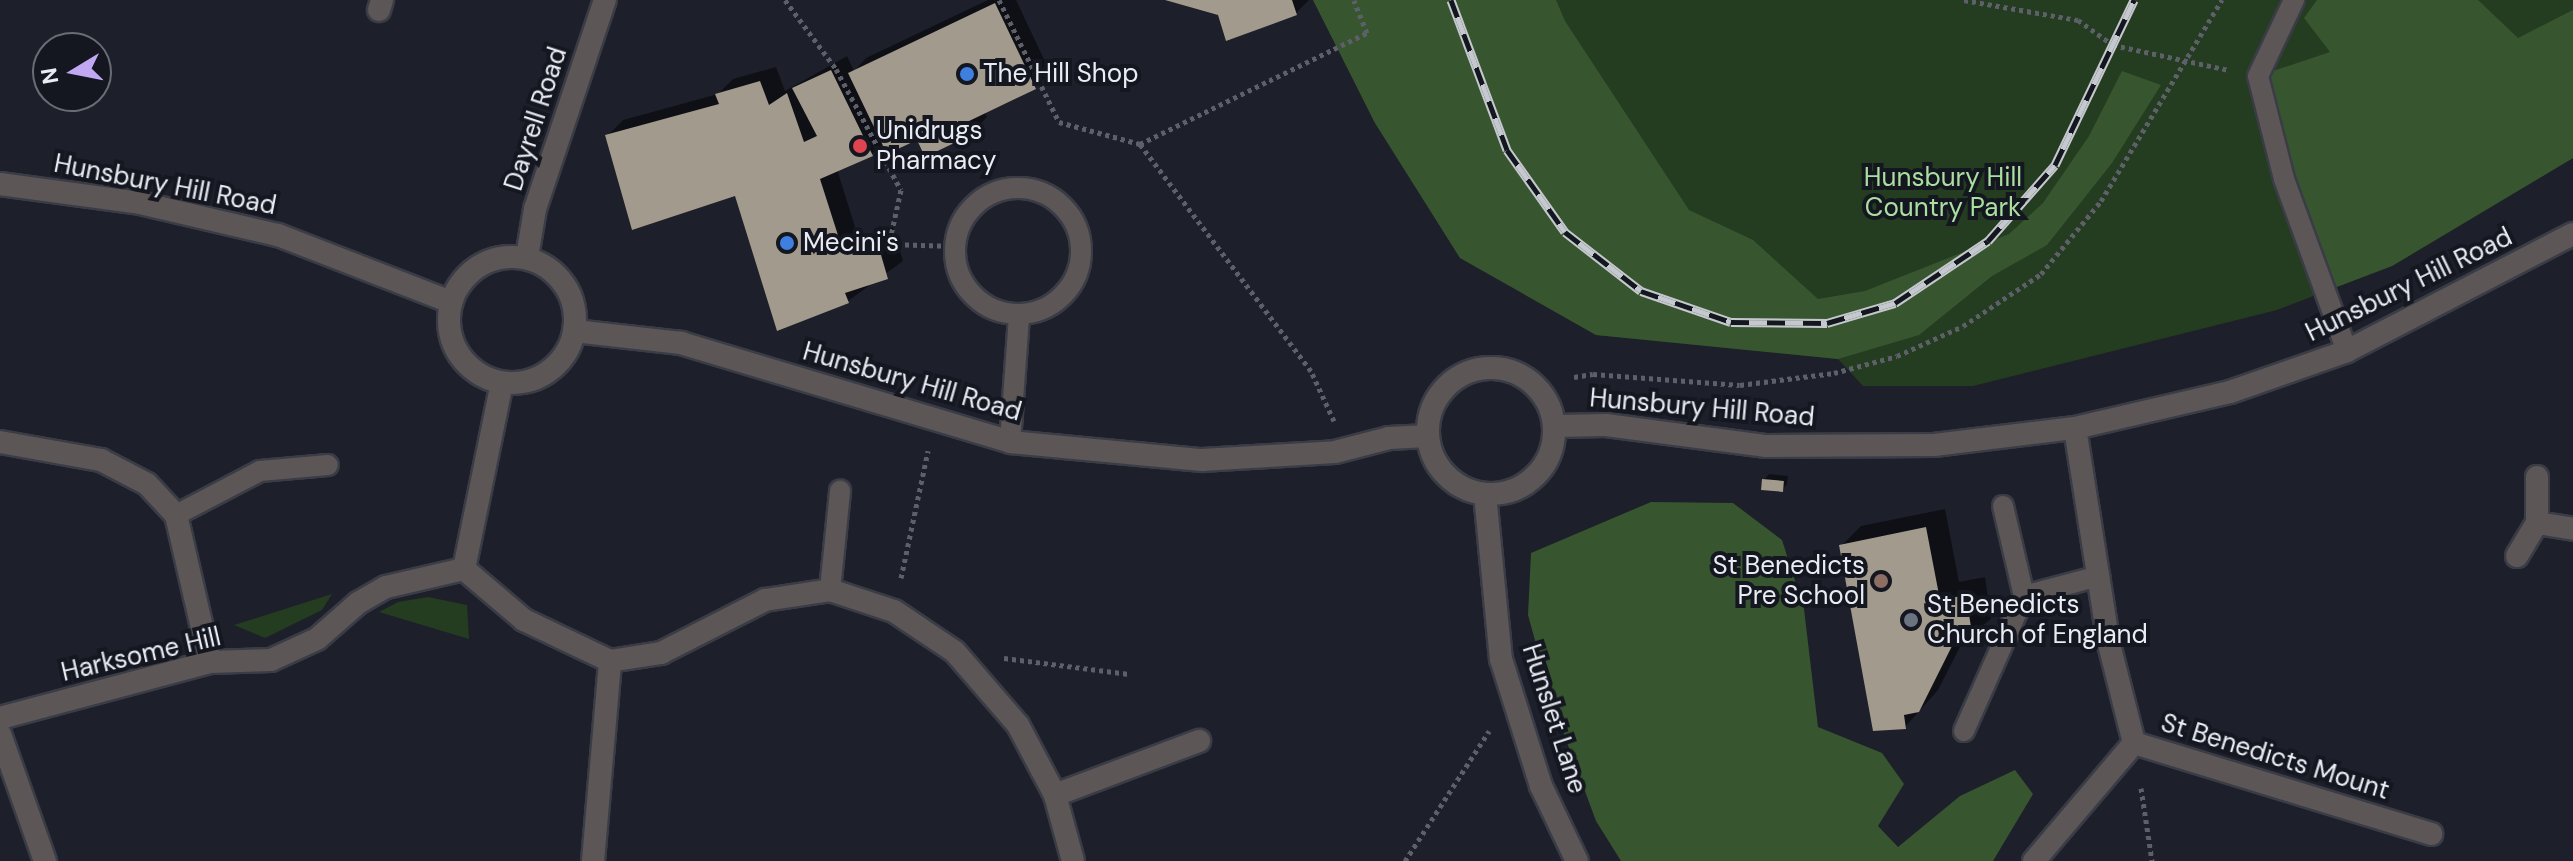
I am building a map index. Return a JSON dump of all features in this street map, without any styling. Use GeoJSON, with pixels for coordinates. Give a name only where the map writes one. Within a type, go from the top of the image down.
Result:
{"type":"FeatureCollection","features":[{"type":"Feature","properties":{"kind":"street","name":"Dayrell Road"},"geometry":{"type":"LineString","coordinates":[[527,257],[535,209],[605,0]]}},
{"type":"Feature","properties":{"kind":"street","name":"Hunsbury Hill Road"},"geometry":{"type":"LineString","coordinates":[[0,184],[140,203],[278,235],[451,302]]}},
{"type":"Feature","properties":{"kind":"street","name":"Hunsbury Hill Road"},"geometry":{"type":"LineString","coordinates":[[1555,426],[1606,425],[1765,446],[1934,445],[2075,428],[2230,392],[2347,351],[2573,234]]}},
{"type":"Feature","properties":{"kind":"street"},"geometry":{"type":"LineString","coordinates":[[505,256],[527,257],[563,282],[573,302],[574,331],[552,369],[533,380],[502,383],[464,362],[452,343],[451,302],[476,267],[505,256]]}},
{"type":"Feature","properties":{"kind":"street","name":"Hunsbury Hill Road"},"geometry":{"type":"LineString","coordinates":[[574,331],[681,343],[1010,442],[1202,460],[1335,452],[1389,438],[1428,436]]}},
{"type":"Feature","properties":{"kind":"street"},"geometry":{"type":"LineString","coordinates":[[1486,367],[1506,369],[1540,390],[1555,426],[1543,468],[1527,483],[1485,494],[1446,475],[1433,457],[1428,436],[1430,416],[1444,390],[1467,372],[1486,367]]}},
{"type":"Feature","properties":{"kind":"street"},"geometry":{"type":"LineString","coordinates":[[502,383],[464,569],[524,620],[610,661],[661,653],[765,600],[830,590],[894,611],[955,652],[1018,725],[1055,795],[1073,861]]}},
{"type":"Feature","properties":{"kind":"street","name":"St Benedicts Mount"},"geometry":{"type":"LineString","coordinates":[[2075,428],[2099,576],[2134,743],[2431,834]]}},
{"type":"Feature","properties":{"kind":"street"},"geometry":{"type":"LineString","coordinates":[[0,442],[101,460],[147,484],[176,515],[210,662]]}},
{"type":"Feature","properties":{"kind":"street"},"geometry":{"type":"LineString","coordinates":[[2517,556],[2537,523],[2537,477]]}},
{"type":"Feature","properties":{"kind":"street","name":"Hunslet Lane"},"geometry":{"type":"LineString","coordinates":[[1485,494],[1501,659],[1541,786],[1577,861]]}},
{"type":"Feature","properties":{"kind":"street"},"geometry":{"type":"LineString","coordinates":[[2537,523],[2573,529]]}},
{"type":"Feature","properties":{"kind":"street","name":"Harksome Hill"},"geometry":{"type":"LineString","coordinates":[[0,718],[210,662],[271,660],[294,652],[386,587],[464,569]]}},
{"type":"Feature","properties":{"kind":"street"},"geometry":{"type":"LineString","coordinates":[[593,861],[610,661]]}},
{"type":"Feature","properties":{"kind":"street"},"geometry":{"type":"LineString","coordinates":[[0,734],[45,861]]}},
{"type":"Feature","properties":{"kind":"street"},"geometry":{"type":"LineString","coordinates":[[1055,795],[1199,741]]}},
{"type":"Feature","properties":{"kind":"street"},"geometry":{"type":"LineString","coordinates":[[2034,861],[2134,743]]}},
{"type":"Feature","properties":{"kind":"lane"},"geometry":{"type":"LineString","coordinates":[[2294,0],[2258,76],[2284,179],[2347,351]]}},
{"type":"Feature","properties":{"kind":"lane"},"geometry":{"type":"LineString","coordinates":[[1017,184],[1064,203],[1085,250],[1066,297],[1019,317],[972,299],[954,246],[970,204],[1017,184]]}},
{"type":"Feature","properties":{"kind":"lane"},"geometry":{"type":"LineString","coordinates":[[1010,442],[1019,317]]}},
{"type":"Feature","properties":{"kind":"lane"},"geometry":{"type":"LineString","coordinates":[[176,515],[260,471],[328,465]]}},
{"type":"Feature","properties":{"kind":"lane"},"geometry":{"type":"LineString","coordinates":[[830,590],[840,491]]}},
{"type":"Feature","properties":{"kind":"lane"},"geometry":{"type":"LineString","coordinates":[[1964,731],[2024,596],[2003,506]]}},
{"type":"Feature","properties":{"kind":"lane"},"geometry":{"type":"LineString","coordinates":[[2024,596],[2099,576]]}},
{"type":"Feature","properties":{"kind":"path"},"geometry":{"type":"LineString","coordinates":[[785,0],[836,69],[901,190],[889,244],[954,246]]}},
{"type":"Feature","properties":{"kind":"path"},"geometry":{"type":"LineString","coordinates":[[999,0],[1059,122],[1140,144],[1311,371],[1334,413],[1335,452]]}},
{"type":"Feature","properties":{"kind":"path"},"geometry":{"type":"LineString","coordinates":[[1140,144],[1367,33],[1354,0]]}},
{"type":"Feature","properties":{"kind":"path"},"geometry":{"type":"LineString","coordinates":[[1964,0],[2078,20],[2113,45],[2258,76]]}},
{"type":"Feature","properties":{"kind":"path"},"geometry":{"type":"LineString","coordinates":[[1574,377],[1593,374],[1740,385],[1834,373],[1897,356],[1963,326],[2041,274],[2101,201],[2222,0]]}},
{"type":"Feature","properties":{"kind":"path"},"geometry":{"type":"LineString","coordinates":[[894,611],[934,420]]}},
{"type":"Feature","properties":{"kind":"path"},"geometry":{"type":"LineString","coordinates":[[1004,658],[1129,674]]}},
{"type":"Feature","properties":{"kind":"path"},"geometry":{"type":"LineString","coordinates":[[1405,861],[1495,721]]}},
{"type":"Feature","properties":{"kind":"path"},"geometry":{"type":"LineString","coordinates":[[2134,743],[2152,861]]}},
{"type":"Feature","properties":{"kind":"green space","name":"Hunsbury Hill Country Park"},"geometry":{"type":"Polygon","coordinates":[[[1313,0],[2573,0],[2573,158],[2392,266],[2277,310],[1973,386],[1863,386],[1838,359],[1596,335],[1460,258],[1375,123],[1313,0]]]}},
{"type":"Feature","properties":{"kind":"green space"},"geometry":{"type":"Polygon","coordinates":[[[1313,0],[1556,0],[1565,21],[1689,210],[1753,240],[1818,299],[1865,291],[2009,234],[2043,203],[2089,136],[2122,71],[2161,85],[2112,163],[2047,245],[1992,276],[1919,335],[1838,359],[1596,335],[1460,258],[1375,123],[1313,0]]]}},
{"type":"Feature","properties":{"kind":"green space"},"geometry":{"type":"Polygon","coordinates":[[[2317,0],[2478,0],[2518,38],[2573,10],[2573,158],[2392,266],[2326,291],[2258,76],[2330,52],[2304,18],[2317,0]]]}},
{"type":"Feature","properties":{"kind":"green space"},"geometry":{"type":"Polygon","coordinates":[[[1651,502],[1733,503],[1782,540],[1804,609],[1818,727],[1882,753],[1904,784],[1878,826],[1898,847],[1960,796],[2015,770],[2033,794],[1993,861],[1621,861],[1596,821],[1552,702],[1528,615],[1531,553],[1651,502]]]}},
{"type":"Feature","properties":{"kind":"green space"},"geometry":{"type":"Polygon","coordinates":[[[332,594],[322,610],[265,638],[234,625],[332,594]]]}},
{"type":"Feature","properties":{"kind":"green space"},"geometry":{"type":"Polygon","coordinates":[[[428,597],[467,605],[469,639],[379,612],[398,602],[428,597]]]}},
{"type":"Feature","properties":{"kind":"building"},"geometry":{"type":"Polygon","coordinates":[[[1165,0],[1292,0],[1297,15],[1226,41],[1218,15],[1165,0]]]}},
{"type":"Feature","properties":{"kind":"building"},"geometry":{"type":"Polygon","coordinates":[[[995,3],[1036,89],[967,122],[973,134],[925,157],[917,140],[887,154],[848,73],[995,3]]]}},
{"type":"Feature","properties":{"kind":"building"},"geometry":{"type":"Polygon","coordinates":[[[831,70],[873,156],[820,179],[844,254],[877,241],[888,279],[845,293],[849,303],[777,331],[735,196],[632,230],[605,135],[719,104],[715,94],[760,81],[769,105],[787,93],[804,142],[817,136],[792,88],[831,70]]]}},
{"type":"Feature","properties":{"kind":"building"},"geometry":{"type":"Polygon","coordinates":[[[1762,479],[1784,481],[1783,492],[1761,490],[1762,479]]]}},
{"type":"Feature","properties":{"kind":"building","name":"St Benedicts Church of England"},"geometry":{"type":"Polygon","coordinates":[[[1926,527],[1940,600],[1966,595],[1973,640],[1952,646],[1919,712],[1904,715],[1906,729],[1873,731],[1839,545],[1926,527]]]}},
{"type":"Feature","properties":{"kind":"railway"},"geometry":{"type":"LineString","coordinates":[[1451,0],[1507,150],[1565,232],[1641,291],[1731,322],[1827,323],[1895,303],[1988,241],[2055,165],[2134,0]]}},
{"type":"Feature","properties":{"kind":"place","name":"The Hill Shop"},"geometry":{"type":"Point","coordinates":[967,74]}},
{"type":"Feature","properties":{"kind":"place","name":"Unidrugs Pharmacy"},"geometry":{"type":"Point","coordinates":[860,146]}},
{"type":"Feature","properties":{"kind":"place","name":"Mecini's"},"geometry":{"type":"Point","coordinates":[787,243]}},
{"type":"Feature","properties":{"kind":"place","name":"St Benedicts Pre School"},"geometry":{"type":"Point","coordinates":[1881,581]}},
{"type":"Feature","properties":{"kind":"place","name":"St Benedicts Church of England"},"geometry":{"type":"Point","coordinates":[1911,620]}}]}
